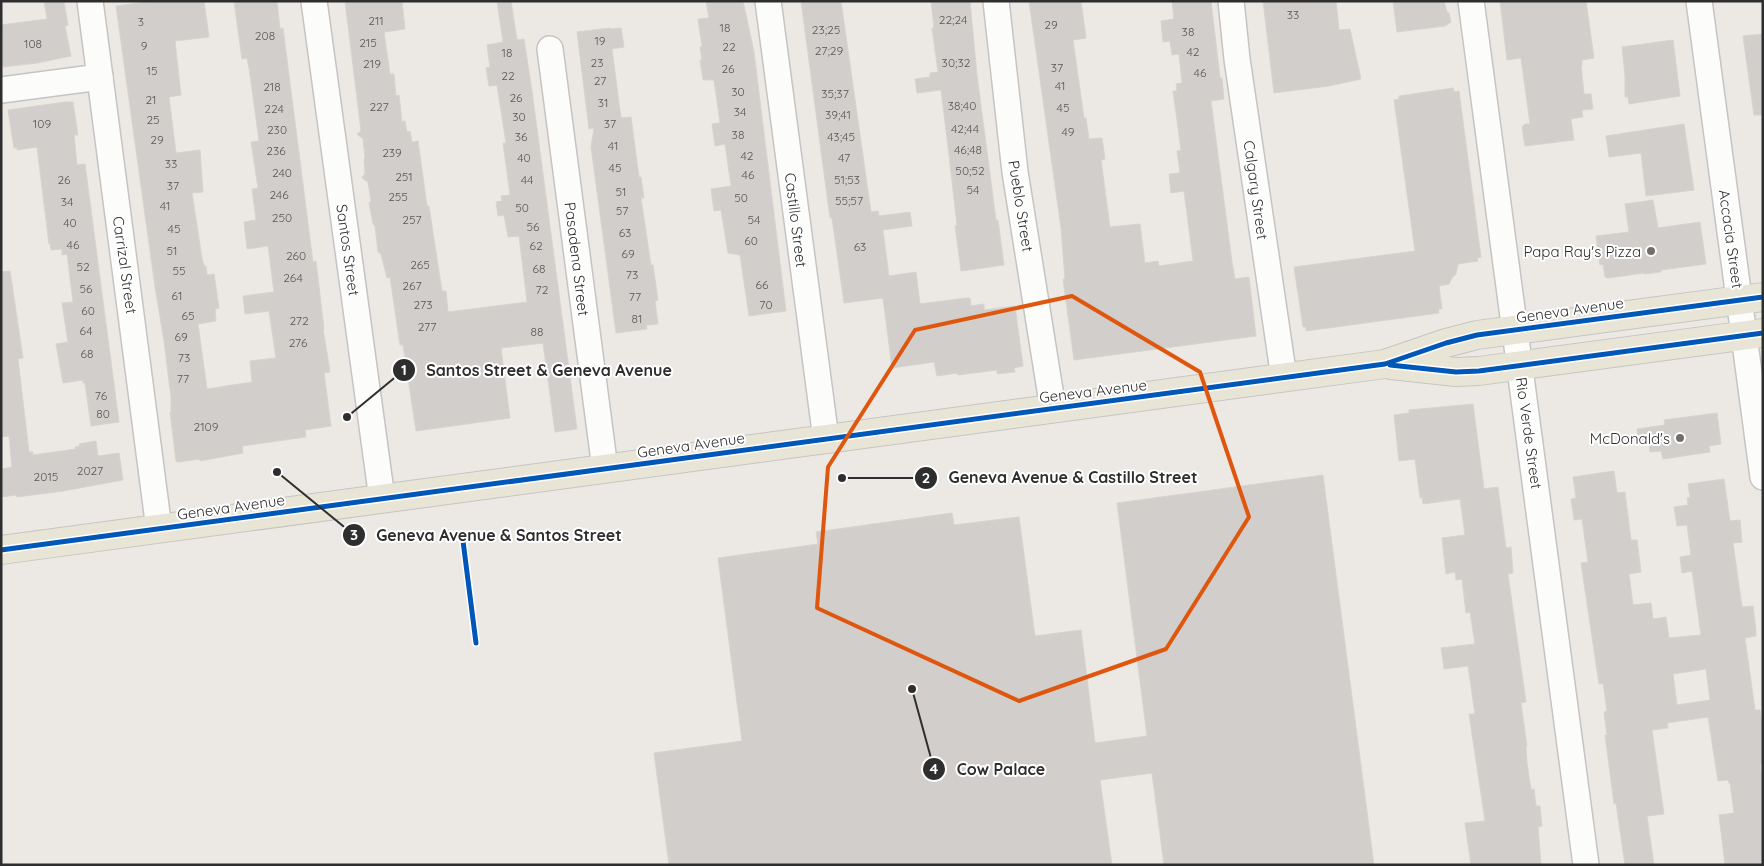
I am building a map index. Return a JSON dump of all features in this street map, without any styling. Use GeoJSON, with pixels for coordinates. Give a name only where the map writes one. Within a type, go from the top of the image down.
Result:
{"type":"FeatureCollection","features":[{"type":"Feature","properties":{"kind":"main road","name":"Geneva Avenue"},"geometry":{"type":"LineString","coordinates":[[1,550],[1385,364],[1476,335],[1751,299]]}},
{"type":"Feature","properties":{"kind":"main road","name":"Geneva Avenue"},"geometry":{"type":"LineString","coordinates":[[1385,364],[1456,372],[1479,371],[1753,335]]}},
{"type":"Feature","properties":{"kind":"street","name":"Carrizal Street"},"geometry":{"type":"LineString","coordinates":[[90,1],[159,529]]}},
{"type":"Feature","properties":{"kind":"street","name":"Santos Street"},"geometry":{"type":"LineString","coordinates":[[314,1],[382,499]]}},
{"type":"Feature","properties":{"kind":"street","name":"Castillo Street"},"geometry":{"type":"LineString","coordinates":[[768,1],[826,439]]}},
{"type":"Feature","properties":{"kind":"street","name":"Pueblo Street"},"geometry":{"type":"LineString","coordinates":[[996,1],[1015,172],[1052,409]]}},
{"type":"Feature","properties":{"kind":"street","name":"Calgary Street"},"geometry":{"type":"LineString","coordinates":[[1231,1],[1237,59],[1284,378]]}},
{"type":"Feature","properties":{"kind":"street","name":"Rio Verde Street"},"geometry":{"type":"LineString","coordinates":[[1471,1],[1586,865]]}},
{"type":"Feature","properties":{"kind":"street","name":"Accacia Street"},"geometry":{"type":"LineString","coordinates":[[1699,1],[1751,299],[1763,478]]}},
{"type":"Feature","properties":{"kind":"street","name":"Pasadena Street"},"geometry":{"type":"LineString","coordinates":[[550,49],[605,469]]}},
{"type":"Feature","properties":{"kind":"street"},"geometry":{"type":"LineString","coordinates":[[1,90],[100,77]]}},
{"type":"Feature","properties":{"kind":"highlighted area"},"geometry":{"type":"Polygon","coordinates":[[[1072,296],[1200,372],[1249,517],[1166,649],[1019,701],[817,608],[828,467],[915,330],[1072,296]]]}},
{"type":"Feature","properties":{"kind":"building"},"geometry":{"type":"Polygon","coordinates":[[[44,1],[64,1],[68,25],[65,26],[71,56],[3,67],[1,65],[1,25],[47,19],[44,1]]]}},
{"type":"Feature","properties":{"kind":"building"},"geometry":{"type":"Polygon","coordinates":[[[155,1],[204,1],[209,37],[175,41],[181,95],[169,97],[176,153],[200,150],[203,192],[192,193],[202,258],[204,266],[206,266],[207,275],[214,274],[219,308],[215,309],[216,321],[198,324],[207,389],[252,382],[250,361],[276,358],[269,311],[245,314],[243,296],[274,292],[268,246],[247,249],[244,222],[256,220],[252,189],[258,188],[251,142],[259,141],[249,68],[247,58],[242,59],[234,1],[277,1],[280,29],[283,28],[313,262],[316,261],[323,329],[330,372],[324,373],[331,426],[305,430],[306,437],[242,446],[243,453],[200,461],[200,459],[176,461],[164,341],[116,6],[155,1]]]}},
{"type":"Feature","properties":{"kind":"building"},"geometry":{"type":"Polygon","coordinates":[[[345,1],[402,1],[405,29],[384,32],[390,74],[394,74],[396,96],[399,95],[402,122],[405,121],[407,132],[410,131],[412,142],[418,141],[427,206],[429,206],[442,291],[446,291],[448,312],[527,302],[519,236],[508,237],[504,215],[498,216],[496,202],[502,201],[501,196],[510,195],[503,143],[506,143],[497,85],[489,86],[486,68],[490,67],[487,45],[503,42],[497,1],[511,1],[517,40],[524,39],[577,429],[555,432],[543,343],[501,348],[510,418],[416,431],[390,277],[387,278],[381,254],[378,252],[375,226],[369,203],[371,201],[368,182],[362,178],[365,173],[365,157],[363,139],[357,134],[361,131],[345,1]]]}},
{"type":"Feature","properties":{"kind":"building"},"geometry":{"type":"Polygon","coordinates":[[[706,1],[743,1],[754,52],[786,311],[749,316],[740,255],[728,253],[721,210],[714,211],[711,189],[731,186],[725,144],[715,146],[712,124],[720,123],[714,80],[703,80],[700,60],[702,60],[700,47],[702,46],[698,19],[709,18],[706,1]]]}},
{"type":"Feature","properties":{"kind":"building"},"geometry":{"type":"Polygon","coordinates":[[[801,1],[841,1],[871,212],[878,211],[879,216],[910,212],[912,226],[883,230],[889,276],[916,272],[920,304],[970,298],[971,306],[984,304],[984,310],[1015,306],[1023,366],[1014,368],[1015,372],[997,374],[997,370],[937,376],[934,362],[892,368],[883,298],[844,303],[832,218],[830,218],[801,1]]]}},
{"type":"Feature","properties":{"kind":"building"},"geometry":{"type":"Polygon","coordinates":[[[931,1],[970,1],[977,75],[996,220],[998,220],[1004,265],[961,271],[941,90],[917,93],[915,79],[930,77],[930,73],[938,72],[932,28],[934,28],[931,1]]]}},
{"type":"Feature","properties":{"kind":"building"},"geometry":{"type":"Polygon","coordinates":[[[1029,1],[1081,1],[1086,38],[1073,40],[1084,118],[1086,118],[1089,139],[1102,138],[1105,159],[1101,160],[1110,227],[1140,224],[1145,263],[1158,261],[1159,266],[1193,261],[1184,191],[1171,193],[1169,174],[1180,173],[1177,151],[1181,150],[1173,91],[1177,91],[1176,84],[1182,83],[1179,54],[1172,55],[1170,41],[1163,42],[1161,21],[1174,19],[1172,1],[1211,1],[1224,99],[1211,101],[1232,262],[1235,279],[1249,277],[1256,336],[1074,360],[1063,279],[1065,279],[1061,228],[1029,1]]]}},
{"type":"Feature","properties":{"kind":"building"},"geometry":{"type":"Polygon","coordinates":[[[1263,1],[1336,1],[1339,30],[1350,29],[1361,79],[1329,86],[1274,93],[1263,1]]]}},
{"type":"Feature","properties":{"kind":"building"},"geometry":{"type":"Polygon","coordinates":[[[1393,1],[1444,1],[1451,22],[1445,26],[1397,32],[1393,1]]]}},
{"type":"Feature","properties":{"kind":"building"},"geometry":{"type":"Polygon","coordinates":[[[1500,1],[1586,1],[1594,58],[1582,60],[1581,65],[1584,94],[1591,94],[1593,109],[1582,110],[1583,117],[1571,119],[1574,140],[1525,146],[1522,127],[1525,124],[1530,124],[1521,58],[1507,60],[1500,1]]]}},
{"type":"Feature","properties":{"kind":"building"},"geometry":{"type":"Polygon","coordinates":[[[621,28],[624,47],[612,49],[621,118],[631,117],[639,177],[641,177],[644,198],[641,198],[658,300],[655,301],[658,324],[646,325],[647,329],[616,333],[591,147],[594,128],[589,129],[577,32],[621,28]]]}},
{"type":"Feature","properties":{"kind":"building"},"geometry":{"type":"Polygon","coordinates":[[[1763,34],[1763,115],[1754,115],[1743,36],[1763,34]]]}},
{"type":"Feature","properties":{"kind":"building"},"geometry":{"type":"Polygon","coordinates":[[[1673,40],[1680,96],[1629,104],[1628,97],[1625,97],[1622,47],[1673,40]]]}},
{"type":"Feature","properties":{"kind":"building"},"geometry":{"type":"Polygon","coordinates":[[[1453,88],[1454,92],[1459,91],[1481,257],[1477,258],[1478,261],[1458,264],[1456,274],[1449,284],[1439,286],[1442,309],[1438,309],[1439,313],[1306,331],[1306,327],[1303,327],[1294,267],[1415,251],[1394,100],[1399,99],[1399,96],[1453,88]]]}},
{"type":"Feature","properties":{"kind":"building"},"geometry":{"type":"Polygon","coordinates":[[[73,102],[78,135],[74,135],[77,165],[85,164],[119,422],[91,426],[85,383],[83,383],[83,380],[63,383],[56,344],[68,342],[62,303],[73,302],[67,254],[62,255],[62,249],[51,250],[37,147],[17,150],[17,148],[14,148],[8,110],[73,102]]]}},
{"type":"Feature","properties":{"kind":"building"},"geometry":{"type":"Polygon","coordinates":[[[1684,124],[1694,190],[1646,196],[1641,153],[1609,157],[1606,136],[1684,124]]]}},
{"type":"Feature","properties":{"kind":"building"},"geometry":{"type":"Polygon","coordinates":[[[1653,200],[1658,228],[1700,222],[1706,264],[1661,270],[1661,272],[1605,277],[1603,264],[1600,265],[1596,236],[1629,232],[1625,204],[1653,200]]]}},
{"type":"Feature","properties":{"kind":"building"},"geometry":{"type":"Polygon","coordinates":[[[10,271],[23,358],[18,359],[29,452],[33,452],[33,455],[76,449],[75,447],[80,446],[79,444],[96,441],[98,456],[119,453],[123,480],[63,491],[17,497],[16,495],[1,497],[1,469],[12,467],[9,436],[1,437],[1,272],[10,271]]]}},
{"type":"Feature","properties":{"kind":"building"},"geometry":{"type":"Polygon","coordinates":[[[1473,404],[1484,489],[1498,487],[1506,548],[1511,547],[1513,573],[1508,574],[1526,702],[1521,703],[1527,746],[1527,763],[1531,790],[1534,789],[1536,806],[1540,806],[1542,826],[1538,827],[1541,865],[1471,865],[1465,823],[1485,821],[1469,714],[1475,714],[1468,666],[1444,669],[1441,648],[1475,644],[1470,612],[1466,613],[1462,579],[1456,580],[1455,572],[1446,574],[1442,538],[1465,535],[1460,499],[1423,504],[1422,497],[1420,498],[1415,459],[1399,461],[1394,415],[1409,413],[1409,410],[1473,404]]]}},
{"type":"Feature","properties":{"kind":"building","name":"McDonald's"},"geometry":{"type":"Polygon","coordinates":[[[1717,413],[1721,444],[1709,446],[1710,452],[1663,459],[1661,451],[1650,452],[1649,442],[1639,443],[1637,429],[1665,425],[1664,420],[1717,413]]]}},
{"type":"Feature","properties":{"kind":"building"},"geometry":{"type":"Polygon","coordinates":[[[1614,471],[1617,493],[1625,492],[1631,540],[1637,540],[1641,572],[1629,574],[1633,605],[1651,603],[1653,619],[1666,617],[1669,638],[1701,635],[1692,571],[1682,573],[1680,557],[1691,555],[1687,525],[1677,526],[1674,507],[1688,505],[1687,498],[1690,497],[1688,484],[1724,479],[1730,521],[1740,520],[1742,542],[1733,543],[1742,607],[1753,606],[1756,631],[1756,636],[1745,638],[1755,710],[1760,710],[1763,736],[1763,764],[1760,764],[1763,782],[1763,865],[1725,865],[1719,815],[1734,813],[1730,783],[1728,780],[1718,781],[1708,717],[1667,723],[1668,728],[1652,730],[1664,814],[1647,816],[1654,865],[1625,865],[1616,803],[1614,804],[1605,735],[1607,735],[1604,712],[1607,711],[1603,683],[1599,684],[1581,563],[1588,562],[1582,519],[1574,520],[1571,499],[1576,498],[1573,477],[1614,471]],[[1706,669],[1673,674],[1677,705],[1710,700],[1706,669]]]}},
{"type":"Feature","properties":{"kind":"building"},"geometry":{"type":"Polygon","coordinates":[[[1323,475],[1374,865],[1164,865],[1152,773],[1100,780],[1112,865],[669,865],[654,753],[742,741],[718,558],[818,544],[816,532],[952,513],[954,525],[1019,517],[1035,636],[1081,630],[1095,743],[1147,736],[1117,503],[1323,475]]]}},
{"type":"Feature","properties":{"kind":"cycle path"},"geometry":{"type":"LineString","coordinates":[[1,550],[1385,364],[1446,343],[1477,335],[1763,297]]}},
{"type":"Feature","properties":{"kind":"cycle path"},"geometry":{"type":"LineString","coordinates":[[1390,365],[1456,372],[1479,371],[1763,333]]}},
{"type":"Feature","properties":{"kind":"cycle path"},"geometry":{"type":"LineString","coordinates":[[463,541],[476,643]]}},
{"type":"Feature","properties":{"kind":"place","name":"Papa Ray's Pizza"},"geometry":{"type":"Point","coordinates":[1651,251]}},
{"type":"Feature","properties":{"kind":"place","name":"Santos Street & Geneva Avenue"},"geometry":{"type":"Point","coordinates":[347,417]}},
{"type":"Feature","properties":{"kind":"place","name":"McDonald's"},"geometry":{"type":"Point","coordinates":[1680,438]}},
{"type":"Feature","properties":{"kind":"place","name":"Geneva Avenue & Santos Street"},"geometry":{"type":"Point","coordinates":[277,472]}},
{"type":"Feature","properties":{"kind":"place","name":"Geneva Avenue & Castillo Street"},"geometry":{"type":"Point","coordinates":[842,478]}},
{"type":"Feature","properties":{"kind":"place","name":"Cow Palace"},"geometry":{"type":"Point","coordinates":[912,689]}}]}
